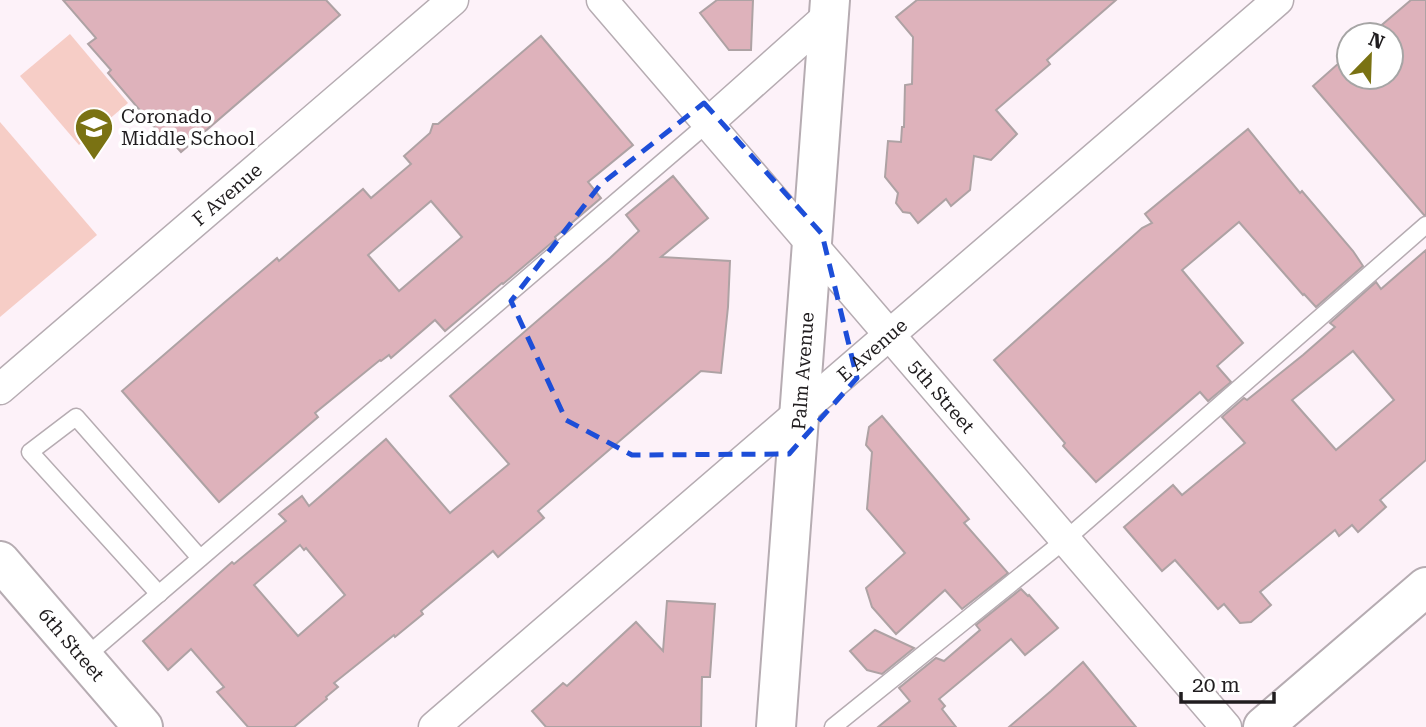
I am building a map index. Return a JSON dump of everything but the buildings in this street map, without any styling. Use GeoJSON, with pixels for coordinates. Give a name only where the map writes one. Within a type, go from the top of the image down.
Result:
{"type":"FeatureCollection","features":[{"type":"Feature","properties":{"kind":"street","name":"F Avenue"},"geometry":{"type":"LineString","coordinates":[[0,389],[453,0]]}},
{"type":"Feature","properties":{"kind":"street","name":"5th Street"},"geometry":{"type":"LineString","coordinates":[[602,0],[1226,727]]}},
{"type":"Feature","properties":{"kind":"street","name":"E Avenue"},"geometry":{"type":"LineString","coordinates":[[434,727],[1278,0]]}},
{"type":"Feature","properties":{"kind":"street","name":"Palm Avenue"},"geometry":{"type":"LineString","coordinates":[[708,123],[836,5]]}},
{"type":"Feature","properties":{"kind":"street","name":"Palm Avenue"},"geometry":{"type":"LineString","coordinates":[[776,727],[812,244],[836,5]]}},
{"type":"Feature","properties":{"kind":"street","name":"6th Street"},"geometry":{"type":"LineString","coordinates":[[0,561],[143,727]]}},
{"type":"Feature","properties":{"kind":"street"},"geometry":{"type":"LineString","coordinates":[[1263,727],[1426,587]]}},
{"type":"Feature","properties":{"kind":"lane"},"geometry":{"type":"LineString","coordinates":[[84,658],[708,123]]}},
{"type":"Feature","properties":{"kind":"lane"},"geometry":{"type":"LineString","coordinates":[[833,727],[1065,540],[1426,225]]}},
{"type":"Feature","properties":{"kind":"lane"},"geometry":{"type":"LineString","coordinates":[[159,594],[30,452],[76,417],[201,558]]}},
{"type":"Feature","properties":{"kind":"highlighted area"},"geometry":{"type":"Polygon","coordinates":[[[704,103],[822,234],[857,378],[789,454],[632,455],[566,420],[511,301],[600,185],[704,103]]]}},
{"type":"Feature","properties":{"kind":"shaded area"},"geometry":{"type":"Polygon","coordinates":[[[70,34],[128,103],[79,145],[20,76],[70,34]]]}},
{"type":"Feature","properties":{"kind":"shaded area"},"geometry":{"type":"Polygon","coordinates":[[[0,122],[97,235],[0,317],[0,122]]]}},
{"type":"Feature","properties":{"kind":"place","name":"Coronado Middle School"},"geometry":{"type":"Point","coordinates":[94,161]}}]}
